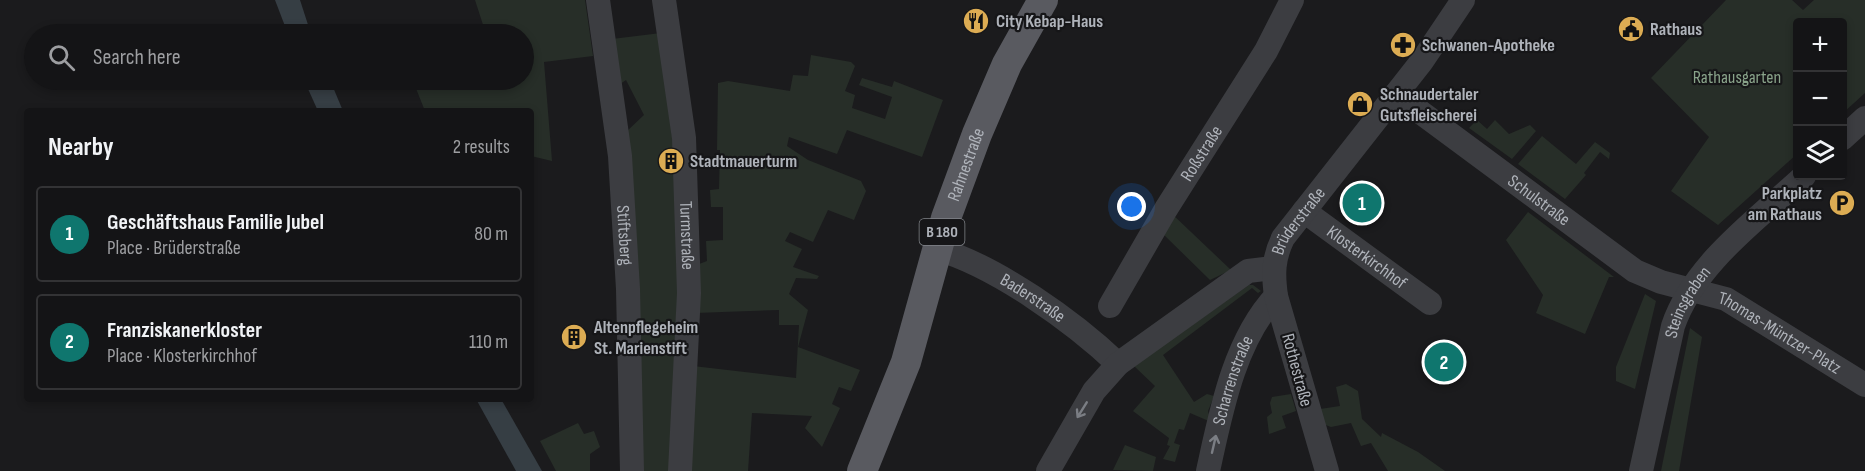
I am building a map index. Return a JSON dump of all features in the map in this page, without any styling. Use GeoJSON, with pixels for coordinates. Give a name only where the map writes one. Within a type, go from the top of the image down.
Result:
{"type":"FeatureCollection","features":[{"type":"Feature","properties":{"kind":"main road","name":"Rahnestraße"},"geometry":{"type":"LineString","coordinates":[[862,471],[906,362],[946,218],[992,97],[1022,33],[1042,1]]}},
{"type":"Feature","properties":{"kind":"street","name":"Stiftsberg"},"geometry":{"type":"LineString","coordinates":[[598,0],[620,156],[629,300],[632,471]]}},
{"type":"Feature","properties":{"kind":"street","name":"Turmstraße"},"geometry":{"type":"LineString","coordinates":[[664,0],[684,138],[689,281],[680,471]]}},
{"type":"Feature","properties":{"kind":"street","name":"Roßstraße"},"geometry":{"type":"LineString","coordinates":[[1110,306],[1166,209],[1266,51],[1292,0]]}},
{"type":"Feature","properties":{"kind":"street","name":"Brüderstraße"},"geometry":{"type":"LineString","coordinates":[[1048,471],[1094,391],[1118,364],[1248,271],[1273,268],[1275,253],[1282,238],[1422,61],[1463,0]]}},
{"type":"Feature","properties":{"kind":"street","name":"Schulstraße"},"geometry":{"type":"LineString","coordinates":[[1396,94],[1635,271],[1661,282],[1692,290]]}},
{"type":"Feature","properties":{"kind":"street"},"geometry":{"type":"LineString","coordinates":[[1847,134],[1865,118]]}},
{"type":"Feature","properties":{"kind":"street","name":"Steinsgraben"},"geometry":{"type":"LineString","coordinates":[[1641,471],[1674,326],[1692,290],[1729,246],[1800,180]]}},
{"type":"Feature","properties":{"kind":"street","name":"Klosterkirchhof"},"geometry":{"type":"LineString","coordinates":[[1304,211],[1430,303]]}},
{"type":"Feature","properties":{"kind":"street","name":"Baderstraße"},"geometry":{"type":"LineString","coordinates":[[937,249],[952,254],[1011,285],[1090,337],[1118,364]]}},
{"type":"Feature","properties":{"kind":"street","name":"Rothestraße"},"geometry":{"type":"LineString","coordinates":[[1273,268],[1276,296],[1327,471]]}},
{"type":"Feature","properties":{"kind":"street","name":"Thomas-Müntzer-Platz"},"geometry":{"type":"LineString","coordinates":[[1692,290],[1726,299],[1865,385]]}},
{"type":"Feature","properties":{"kind":"street","name":"Scharrenstraße"},"geometry":{"type":"LineString","coordinates":[[1208,471],[1221,417],[1249,334],[1263,310],[1276,296]]}},
{"type":"Feature","properties":{"kind":"green space"},"geometry":{"type":"Polygon","coordinates":[[[475,0],[585,0],[593,56],[544,62],[552,161],[534,157],[534,108],[424,108],[417,90],[534,90],[534,24],[483,24],[475,0]]]}},
{"type":"Feature","properties":{"kind":"green space","name":"Rathausgarten"},"geometry":{"type":"Polygon","coordinates":[[[1726,0],[1792,0],[1803,10],[1814,0],[1865,0],[1865,93],[1847,109],[1847,18],[1793,18],[1793,158],[1718,225],[1671,191],[1709,137],[1651,78],[1726,0]]]}},
{"type":"Feature","properties":{"kind":"green space"},"geometry":{"type":"Polygon","coordinates":[[[661,33],[674,155],[666,156],[661,164],[663,169],[676,171],[682,260],[670,471],[637,471],[625,133],[644,115],[626,80],[617,86],[612,39],[661,33]]]}},
{"type":"Feature","properties":{"kind":"green space"},"geometry":{"type":"Polygon","coordinates":[[[811,55],[851,62],[855,66],[845,91],[855,95],[852,108],[885,119],[892,97],[859,85],[862,78],[892,87],[894,81],[943,100],[922,157],[847,130],[837,154],[789,137],[787,146],[808,160],[861,181],[866,191],[854,220],[828,210],[813,242],[790,232],[785,241],[802,249],[793,267],[819,276],[817,279],[796,278],[789,294],[808,310],[798,347],[860,370],[851,391],[839,387],[832,404],[840,408],[822,447],[805,428],[812,416],[752,413],[748,471],[683,471],[693,366],[796,378],[799,325],[779,325],[779,310],[695,313],[694,266],[707,261],[706,241],[723,240],[723,207],[711,207],[710,190],[719,189],[718,83],[728,81],[790,91],[793,75],[808,76],[811,55]]]}},
{"type":"Feature","properties":{"kind":"green space"},"geometry":{"type":"Polygon","coordinates":[[[1477,120],[1487,129],[1495,120],[1509,134],[1530,125],[1536,131],[1512,159],[1469,128],[1477,120]]]}},
{"type":"Feature","properties":{"kind":"green space"},"geometry":{"type":"Polygon","coordinates":[[[1542,136],[1576,164],[1595,142],[1610,153],[1609,159],[1600,152],[1584,173],[1586,175],[1565,199],[1518,164],[1542,136]]]}},
{"type":"Feature","properties":{"kind":"green space"},"geometry":{"type":"Polygon","coordinates":[[[1528,212],[1614,277],[1609,277],[1585,334],[1536,313],[1543,295],[1506,240],[1528,212]]]}},
{"type":"Feature","properties":{"kind":"green space"},"geometry":{"type":"Polygon","coordinates":[[[1171,213],[1231,270],[1210,280],[1160,231],[1171,213]]]}},
{"type":"Feature","properties":{"kind":"green space"},"geometry":{"type":"Polygon","coordinates":[[[1249,285],[1261,291],[1258,293],[1252,288],[1163,355],[1194,402],[1207,394],[1214,396],[1208,411],[1211,422],[1190,413],[1184,430],[1179,429],[1174,443],[1180,445],[1175,462],[1163,459],[1170,446],[1167,445],[1169,438],[1133,411],[1155,386],[1134,366],[1249,285]]]}},
{"type":"Feature","properties":{"kind":"green space"},"geometry":{"type":"Polygon","coordinates":[[[1645,294],[1656,301],[1635,389],[1616,381],[1616,367],[1645,294]]]}},
{"type":"Feature","properties":{"kind":"green space"},"geometry":{"type":"Polygon","coordinates":[[[1690,328],[1702,337],[1679,471],[1661,471],[1690,328]]]}},
{"type":"Feature","properties":{"kind":"green space"},"geometry":{"type":"Polygon","coordinates":[[[1346,384],[1358,391],[1362,419],[1381,437],[1382,433],[1418,452],[1445,471],[1388,471],[1371,443],[1361,446],[1351,423],[1331,427],[1323,424],[1320,409],[1340,406],[1336,387],[1346,384]]]}},
{"type":"Feature","properties":{"kind":"green space"},"geometry":{"type":"Polygon","coordinates":[[[1291,394],[1296,411],[1282,416],[1286,428],[1269,434],[1267,417],[1272,413],[1270,403],[1272,397],[1291,394]]]}},
{"type":"Feature","properties":{"kind":"green space"},"geometry":{"type":"Polygon","coordinates":[[[578,423],[584,434],[594,431],[600,447],[590,454],[590,471],[556,471],[540,441],[578,423]]]}},
{"type":"Feature","properties":{"kind":"green space"},"geometry":{"type":"Polygon","coordinates":[[[1125,445],[1156,457],[1153,471],[1113,470],[1125,445]]]}},
{"type":"Feature","properties":{"kind":"shaded area"},"geometry":{"type":"Polygon","coordinates":[[[275,0],[300,0],[308,24],[284,24],[275,0]]]}},
{"type":"Feature","properties":{"kind":"shaded area"},"geometry":{"type":"Polygon","coordinates":[[[309,90],[334,90],[342,108],[317,108],[309,90]]]}},
{"type":"Feature","properties":{"kind":"shaded area"},"geometry":{"type":"Polygon","coordinates":[[[478,402],[503,402],[542,471],[516,471],[478,402]]]}},
{"type":"Feature","properties":{"kind":"place","name":"City Kebap-Haus"},"geometry":{"type":"Point","coordinates":[976,21]}},
{"type":"Feature","properties":{"kind":"place","name":"Rathaus"},"geometry":{"type":"Point","coordinates":[1631,29]}},
{"type":"Feature","properties":{"kind":"place","name":"Schwanen-Apotheke"},"geometry":{"type":"Point","coordinates":[1403,45]}},
{"type":"Feature","properties":{"kind":"place","name":"Schnaudertaler Gutsfleischerei"},"geometry":{"type":"Point","coordinates":[1360,104]}},
{"type":"Feature","properties":{"kind":"place","name":"Stadtmauerturm"},"geometry":{"type":"Point","coordinates":[671,161]}},
{"type":"Feature","properties":{"kind":"place","name":"Geschäftshaus Familie Jubel"},"geometry":{"type":"Point","coordinates":[1362,203]}},
{"type":"Feature","properties":{"kind":"place","name":"Parkplatz am Rathaus"},"geometry":{"type":"Point","coordinates":[1842,203]}},
{"type":"Feature","properties":{"kind":"place","name":"Altenpflegeheim St. Marienstift"},"geometry":{"type":"Point","coordinates":[574,337]}},
{"type":"Feature","properties":{"kind":"place","name":"Franziskanerkloster"},"geometry":{"type":"Point","coordinates":[1444,362]}}]}
